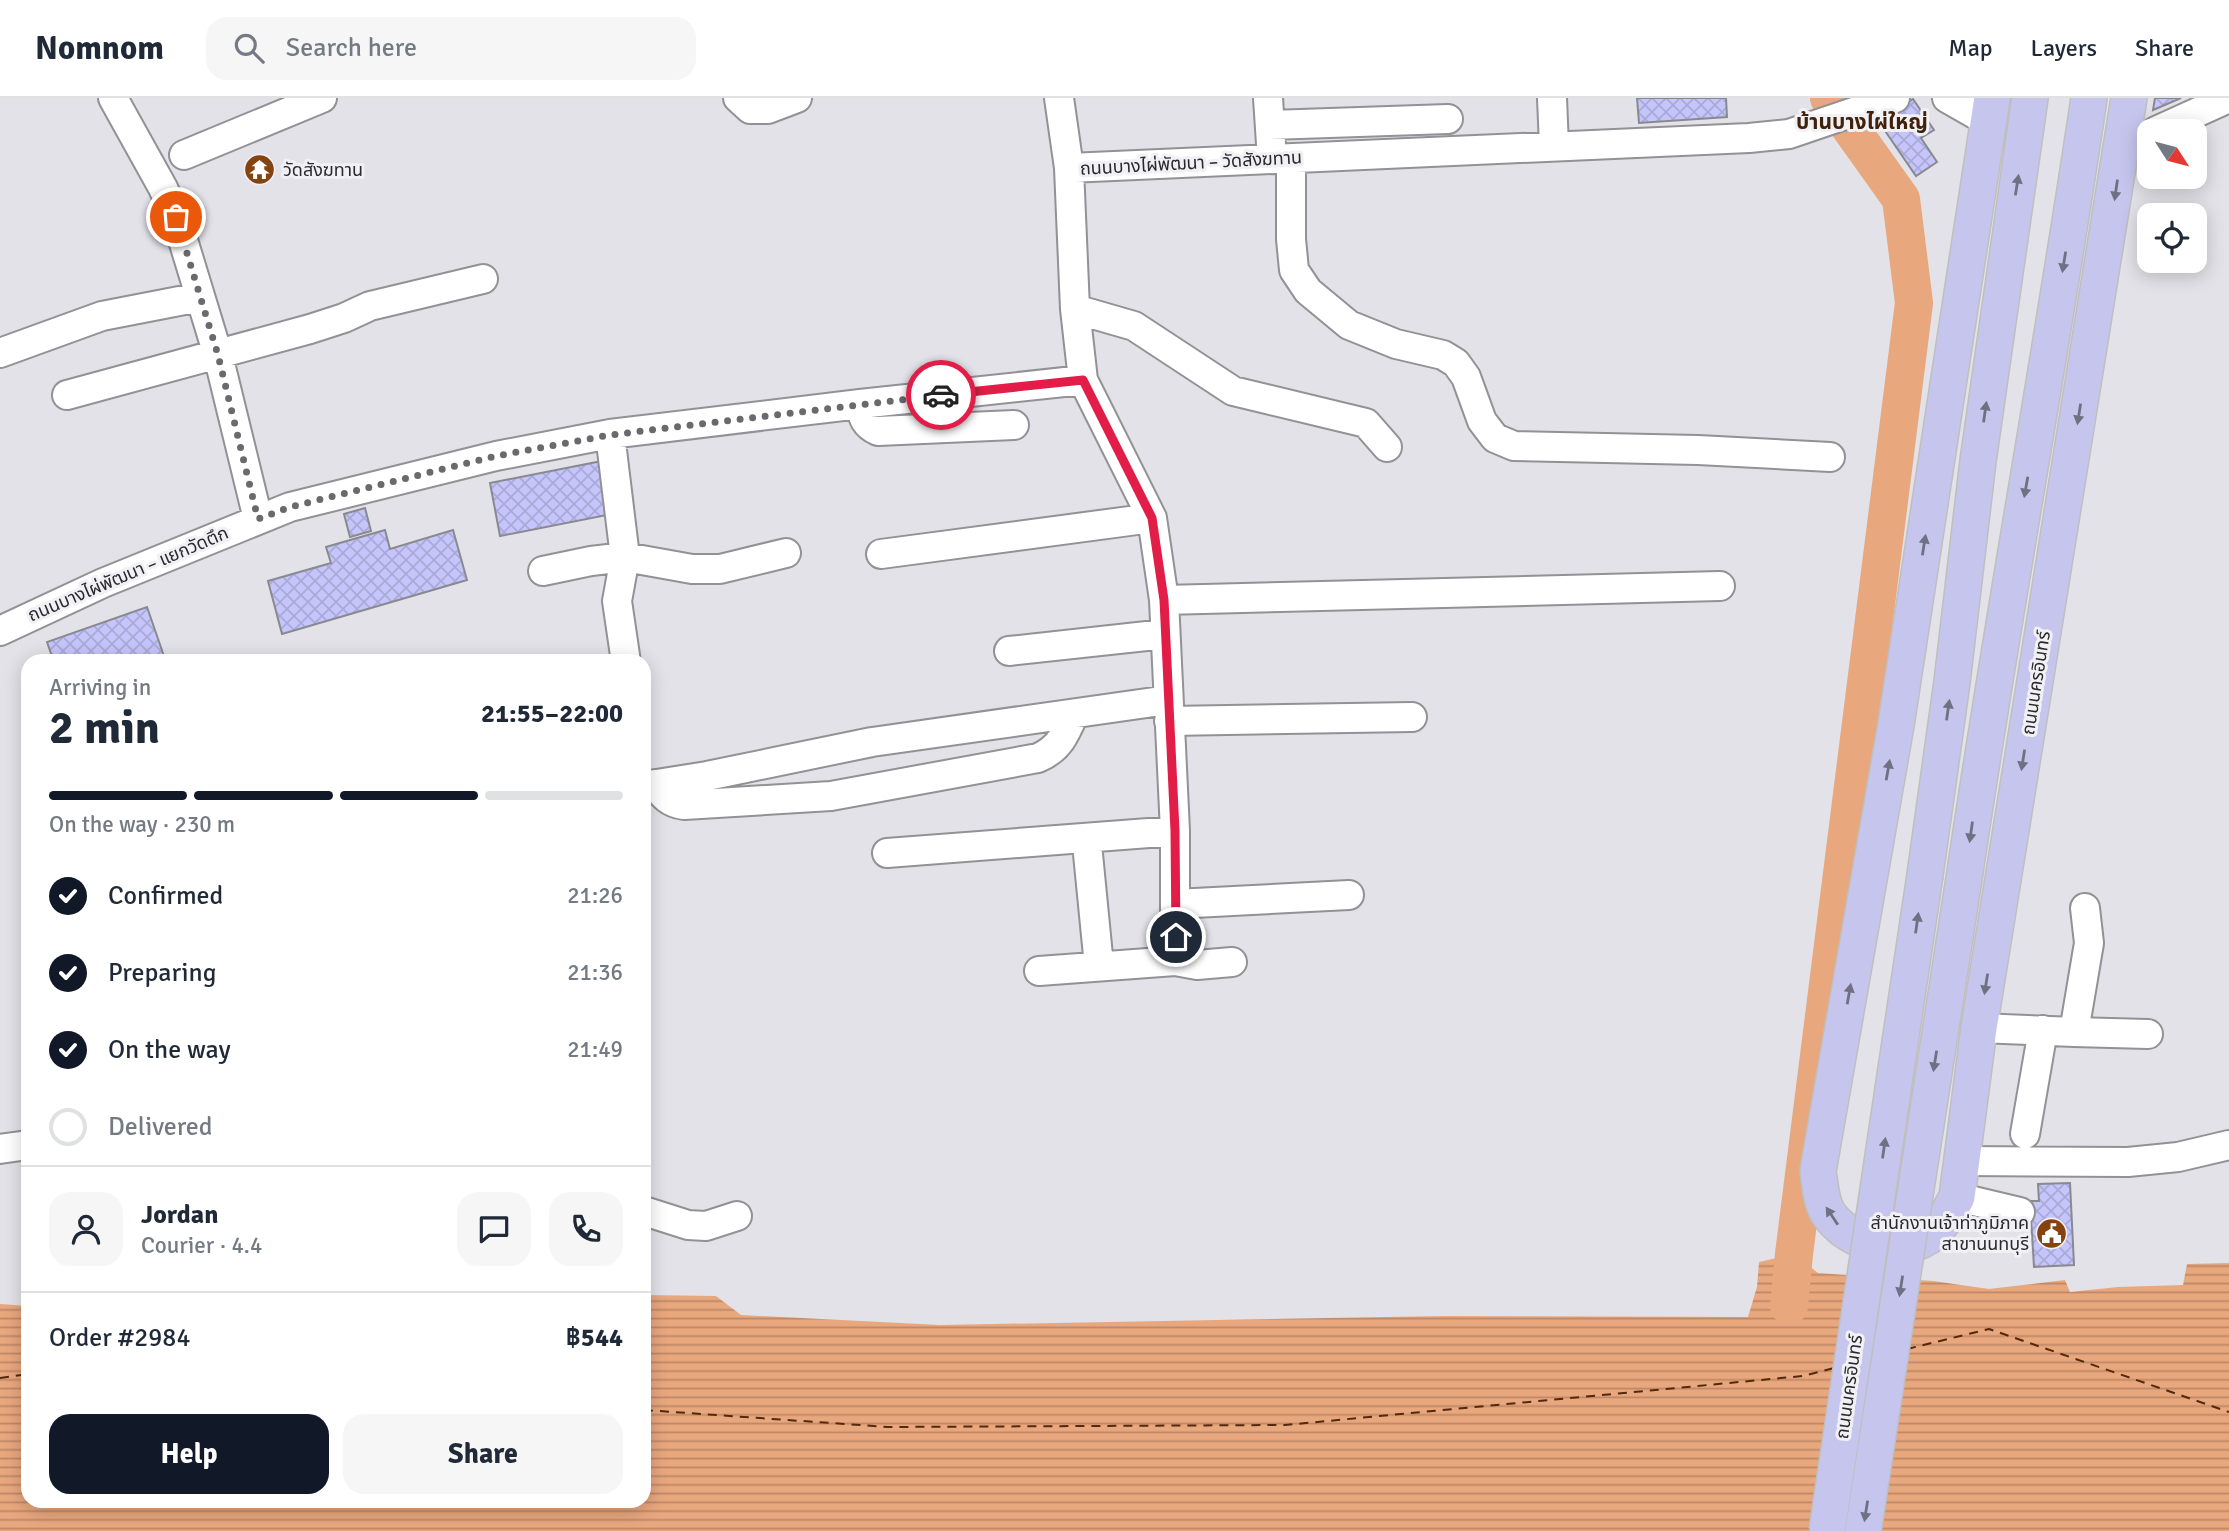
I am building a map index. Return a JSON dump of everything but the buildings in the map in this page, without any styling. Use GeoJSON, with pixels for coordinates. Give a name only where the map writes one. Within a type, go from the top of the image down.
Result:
{"type":"FeatureCollection","features":[{"type":"Feature","properties":{"kind":"main road","name":"ถนนนครอินทร์"},"geometry":{"type":"LineString","coordinates":[[1827,1531],[1925,875],[1952,682],[1978,461],[2031,98]]}},
{"type":"Feature","properties":{"kind":"main road","name":"ถนนนครอินทร์"},"geometry":{"type":"LineString","coordinates":[[1863,1531],[1995,668],[2050,353],[2089,98]]}},
{"type":"Feature","properties":{"kind":"main road","name":"ถนนนครอินทร์"},"geometry":{"type":"LineString","coordinates":[[1990,110],[1896,725],[1818,1171],[1826,1210],[1838,1226],[1864,1242],[1889,1247],[1916,1242],[1931,1235],[1943,1222],[1957,1197],[1964,1161],[1979,1028],[2135,141],[2129,98]]}},
{"type":"Feature","properties":{"kind":"main road"},"geometry":{"type":"LineString","coordinates":[[1983,163],[2000,301]]}},
{"type":"Feature","properties":{"kind":"street"},"geometry":{"type":"LineString","coordinates":[[113,98],[176,217],[218,355],[258,519],[290,507],[496,456],[610,435],[1083,380],[1152,518],[1164,600],[1175,831],[1175,961]]}},
{"type":"Feature","properties":{"kind":"street"},"geometry":{"type":"LineString","coordinates":[[738,98],[750,109],[768,109],[797,98]]}},
{"type":"Feature","properties":{"kind":"street"},"geometry":{"type":"LineString","coordinates":[[1059,98],[1069,168]]}},
{"type":"Feature","properties":{"kind":"street"},"geometry":{"type":"LineString","coordinates":[[1552,98],[1554,146]]}},
{"type":"Feature","properties":{"kind":"street","name":"ถนนบางไผ่พัฒนา – วัดสังฆทาน"},"geometry":{"type":"LineString","coordinates":[[1083,380],[1075,309],[1069,168],[1749,138],[1789,134],[1895,98]]}},
{"type":"Feature","properties":{"kind":"street"},"geometry":{"type":"LineString","coordinates":[[1947,98],[1990,110]]}},
{"type":"Feature","properties":{"kind":"street"},"geometry":{"type":"LineString","coordinates":[[2182,119],[2229,98]]}},
{"type":"Feature","properties":{"kind":"street"},"geometry":{"type":"LineString","coordinates":[[184,155],[308,100]]}},
{"type":"Feature","properties":{"kind":"street"},"geometry":{"type":"LineString","coordinates":[[1448,120],[1269,111],[1282,159],[1294,270],[1308,291],[1349,325],[1396,344],[1443,355],[1456,363],[1466,377],[1482,421],[1495,438],[1514,446],[1698,450],[1830,457]]}},
{"type":"Feature","properties":{"kind":"street"},"geometry":{"type":"LineString","coordinates":[[67,395],[218,355],[333,321],[370,306],[483,279]]}},
{"type":"Feature","properties":{"kind":"street"},"geometry":{"type":"LineString","coordinates":[[0,353],[102,316],[200,297]]}},
{"type":"Feature","properties":{"kind":"street"},"geometry":{"type":"LineString","coordinates":[[1075,309],[1134,326],[1233,391],[1366,423],[1387,447]]}},
{"type":"Feature","properties":{"kind":"street"},"geometry":{"type":"LineString","coordinates":[[860,404],[864,421],[870,428],[878,431],[1014,425]]}},
{"type":"Feature","properties":{"kind":"street"},"geometry":{"type":"LineString","coordinates":[[610,435],[625,557],[617,601],[625,654]]}},
{"type":"Feature","properties":{"kind":"street"},"geometry":{"type":"LineString","coordinates":[[881,554],[1152,518]]}},
{"type":"Feature","properties":{"kind":"street","name":"ถนนบางไผ่พัฒนา – แยกวัดตึก"},"geometry":{"type":"LineString","coordinates":[[0,631],[103,583],[258,519]]}},
{"type":"Feature","properties":{"kind":"street"},"geometry":{"type":"LineString","coordinates":[[543,571],[625,557],[692,569],[720,569],[786,553]]}},
{"type":"Feature","properties":{"kind":"street"},"geometry":{"type":"LineString","coordinates":[[1164,600],[1720,586]]}},
{"type":"Feature","properties":{"kind":"street"},"geometry":{"type":"LineString","coordinates":[[1009,651],[1165,634]]}},
{"type":"Feature","properties":{"kind":"street"},"geometry":{"type":"LineString","coordinates":[[711,789],[817,753],[940,732],[1074,714],[1168,711],[1412,717]]}},
{"type":"Feature","properties":{"kind":"street"},"geometry":{"type":"LineString","coordinates":[[651,785],[831,796],[1038,758],[1052,752],[1064,738],[1074,714]]}},
{"type":"Feature","properties":{"kind":"street"},"geometry":{"type":"LineString","coordinates":[[940,732],[947,775]]}},
{"type":"Feature","properties":{"kind":"street"},"geometry":{"type":"LineString","coordinates":[[817,753],[831,796]]}},
{"type":"Feature","properties":{"kind":"street"},"geometry":{"type":"LineString","coordinates":[[887,853],[1175,831]]}},
{"type":"Feature","properties":{"kind":"street"},"geometry":{"type":"LineString","coordinates":[[1088,854],[1098,966]]}},
{"type":"Feature","properties":{"kind":"street"},"geometry":{"type":"LineString","coordinates":[[1175,904],[1349,895]]}},
{"type":"Feature","properties":{"kind":"street"},"geometry":{"type":"LineString","coordinates":[[2074,1032],[2089,943],[2085,908]]}},
{"type":"Feature","properties":{"kind":"street"},"geometry":{"type":"LineString","coordinates":[[1039,971],[1175,961],[1197,965],[1232,962]]}},
{"type":"Feature","properties":{"kind":"street"},"geometry":{"type":"LineString","coordinates":[[1979,1028],[2148,1034]]}},
{"type":"Feature","properties":{"kind":"street"},"geometry":{"type":"LineString","coordinates":[[2025,1134],[2043,1030]]}},
{"type":"Feature","properties":{"kind":"street"},"geometry":{"type":"LineString","coordinates":[[1964,1161],[2128,1162],[2178,1157],[2229,1145]]}},
{"type":"Feature","properties":{"kind":"street"},"geometry":{"type":"LineString","coordinates":[[0,1149],[21,1146]]}},
{"type":"Feature","properties":{"kind":"street"},"geometry":{"type":"LineString","coordinates":[[1957,1197],[2020,1213]]}},
{"type":"Feature","properties":{"kind":"street"},"geometry":{"type":"LineString","coordinates":[[651,1213],[688,1225],[706,1226],[737,1216]]}},
{"type":"Feature","properties":{"kind":"shaded area"},"geometry":{"type":"Polygon","coordinates":[[[1794,1254],[1818,1273],[1933,1281],[1989,1289],[2065,1280],[2070,1292],[2183,1285],[2187,1264],[2229,1263],[2229,1531],[0,1531],[0,1304],[21,1306],[21,1508],[651,1508],[651,1295],[716,1296],[741,1315],[940,1325],[1445,1316],[1748,1317],[1757,1287],[1759,1262],[1794,1254]]]}},
{"type":"Feature","properties":{"kind":"waterway"},"geometry":{"type":"LineString","coordinates":[[1789,1306],[1914,303],[1901,199],[1829,98]]}},
{"type":"Feature","properties":{"kind":"ferry route"},"geometry":{"type":"LineString","coordinates":[[1907,1349],[1989,1329],[2229,1412]]}},
{"type":"Feature","properties":{"kind":"ferry route"},"geometry":{"type":"LineString","coordinates":[[651,1410],[888,1427],[1285,1425],[1803,1376],[1834,1368]]}},
{"type":"Feature","properties":{"kind":"ferry route"},"geometry":{"type":"LineString","coordinates":[[0,1378],[21,1375]]}},
{"type":"Feature","properties":{"kind":"way so far"},"geometry":{"type":"LineString","coordinates":[[176,217],[218,355],[258,519],[290,507],[496,456],[610,435],[941,395]]}},
{"type":"Feature","properties":{"kind":"place","name":"วัดสังฆทาน"},"geometry":{"type":"Point","coordinates":[260,170]}},
{"type":"Feature","properties":{"kind":"place","name":"สำนักงานเจ้าท่าภูมิภาค สาขานนทบุรี"},"geometry":{"type":"Point","coordinates":[2052,1233]}},
{"type":"Feature","properties":{"kind":"district","name":"บ้านบางไผ่ใหญ่"},"geometry":{"type":"Point","coordinates":[1862,122]}},
{"type":"Feature","properties":{"kind":"route"},"geometry":{"type":"LineString","coordinates":[[941,395],[1083,380],[1152,518],[1164,600],[1175,831],[1176,937]]}}]}
